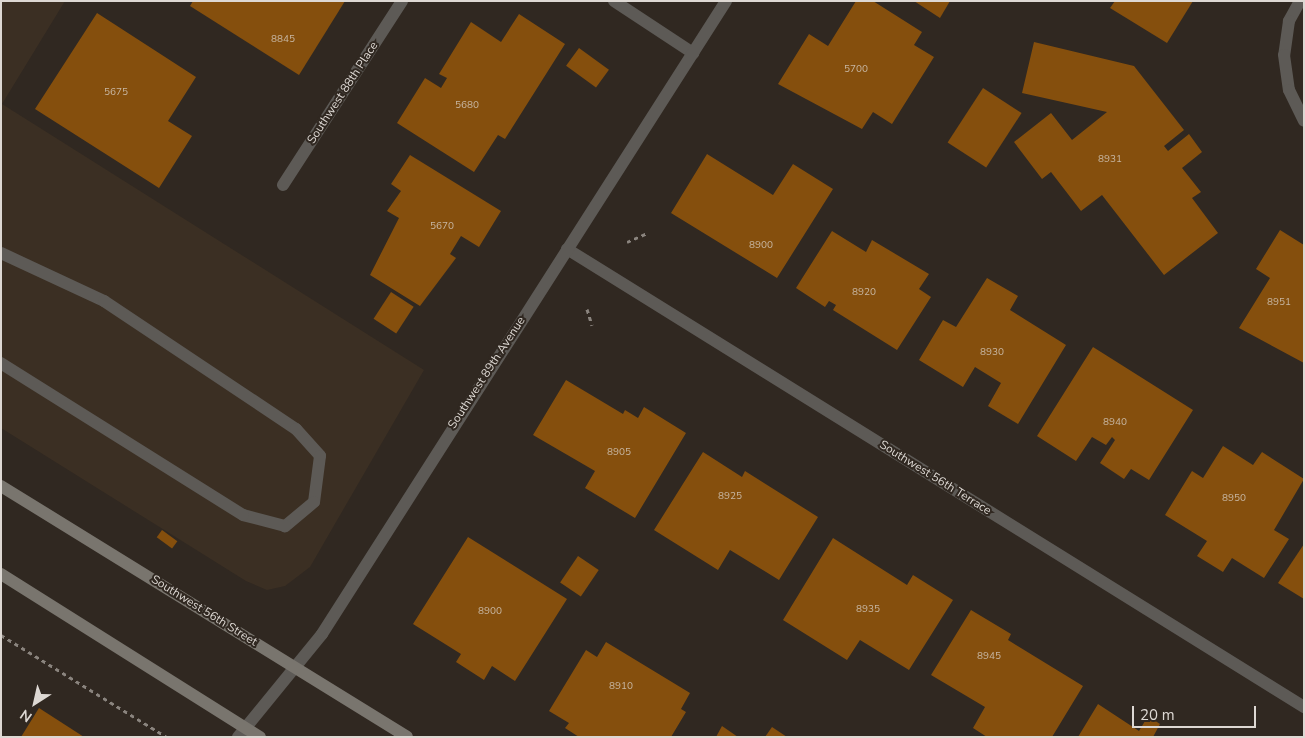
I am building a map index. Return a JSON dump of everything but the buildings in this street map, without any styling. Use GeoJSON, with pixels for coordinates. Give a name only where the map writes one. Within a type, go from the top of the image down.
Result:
{"type":"FeatureCollection","features":[{"type":"Feature","properties":{"kind":"main road","name":"Southwest 56th Street"},"geometry":{"type":"LineString","coordinates":[[1,486],[407,737]]}},
{"type":"Feature","properties":{"kind":"main road"},"geometry":{"type":"LineString","coordinates":[[1,574],[241,732],[260,737]]}},
{"type":"Feature","properties":{"kind":"street","name":"Southwest 88th Place"},"geometry":{"type":"LineString","coordinates":[[283,185],[402,1]]}},
{"type":"Feature","properties":{"kind":"street"},"geometry":{"type":"LineString","coordinates":[[614,1],[693,52]]}},
{"type":"Feature","properties":{"kind":"street","name":"Southwest 89th Avenue"},"geometry":{"type":"LineString","coordinates":[[241,732],[297,669],[726,1]]}},
{"type":"Feature","properties":{"kind":"street"},"geometry":{"type":"LineString","coordinates":[[1300,1],[1285,37],[1289,90],[1304,121]]}},
{"type":"Feature","properties":{"kind":"street","name":"Southwest 56th Terrace"},"geometry":{"type":"LineString","coordinates":[[567,249],[1304,707]]}},
{"type":"Feature","properties":{"kind":"street"},"geometry":{"type":"LineString","coordinates":[[1,253],[104,301],[296,429],[320,456],[314,502],[286,526],[243,515],[1,363]]}},
{"type":"Feature","properties":{"kind":"path"},"geometry":{"type":"LineString","coordinates":[[627,242],[647,233]]}},
{"type":"Feature","properties":{"kind":"path"},"geometry":{"type":"LineString","coordinates":[[587,309],[592,325]]}},
{"type":"Feature","properties":{"kind":"path"},"geometry":{"type":"LineString","coordinates":[[1,635],[167,737]]}},
{"type":"Feature","properties":{"kind":"shaded area"},"geometry":{"type":"Polygon","coordinates":[[[1,1],[65,1],[2,104],[424,370],[310,567],[285,586],[267,590],[246,581],[1,428],[1,1]]]}}]}
